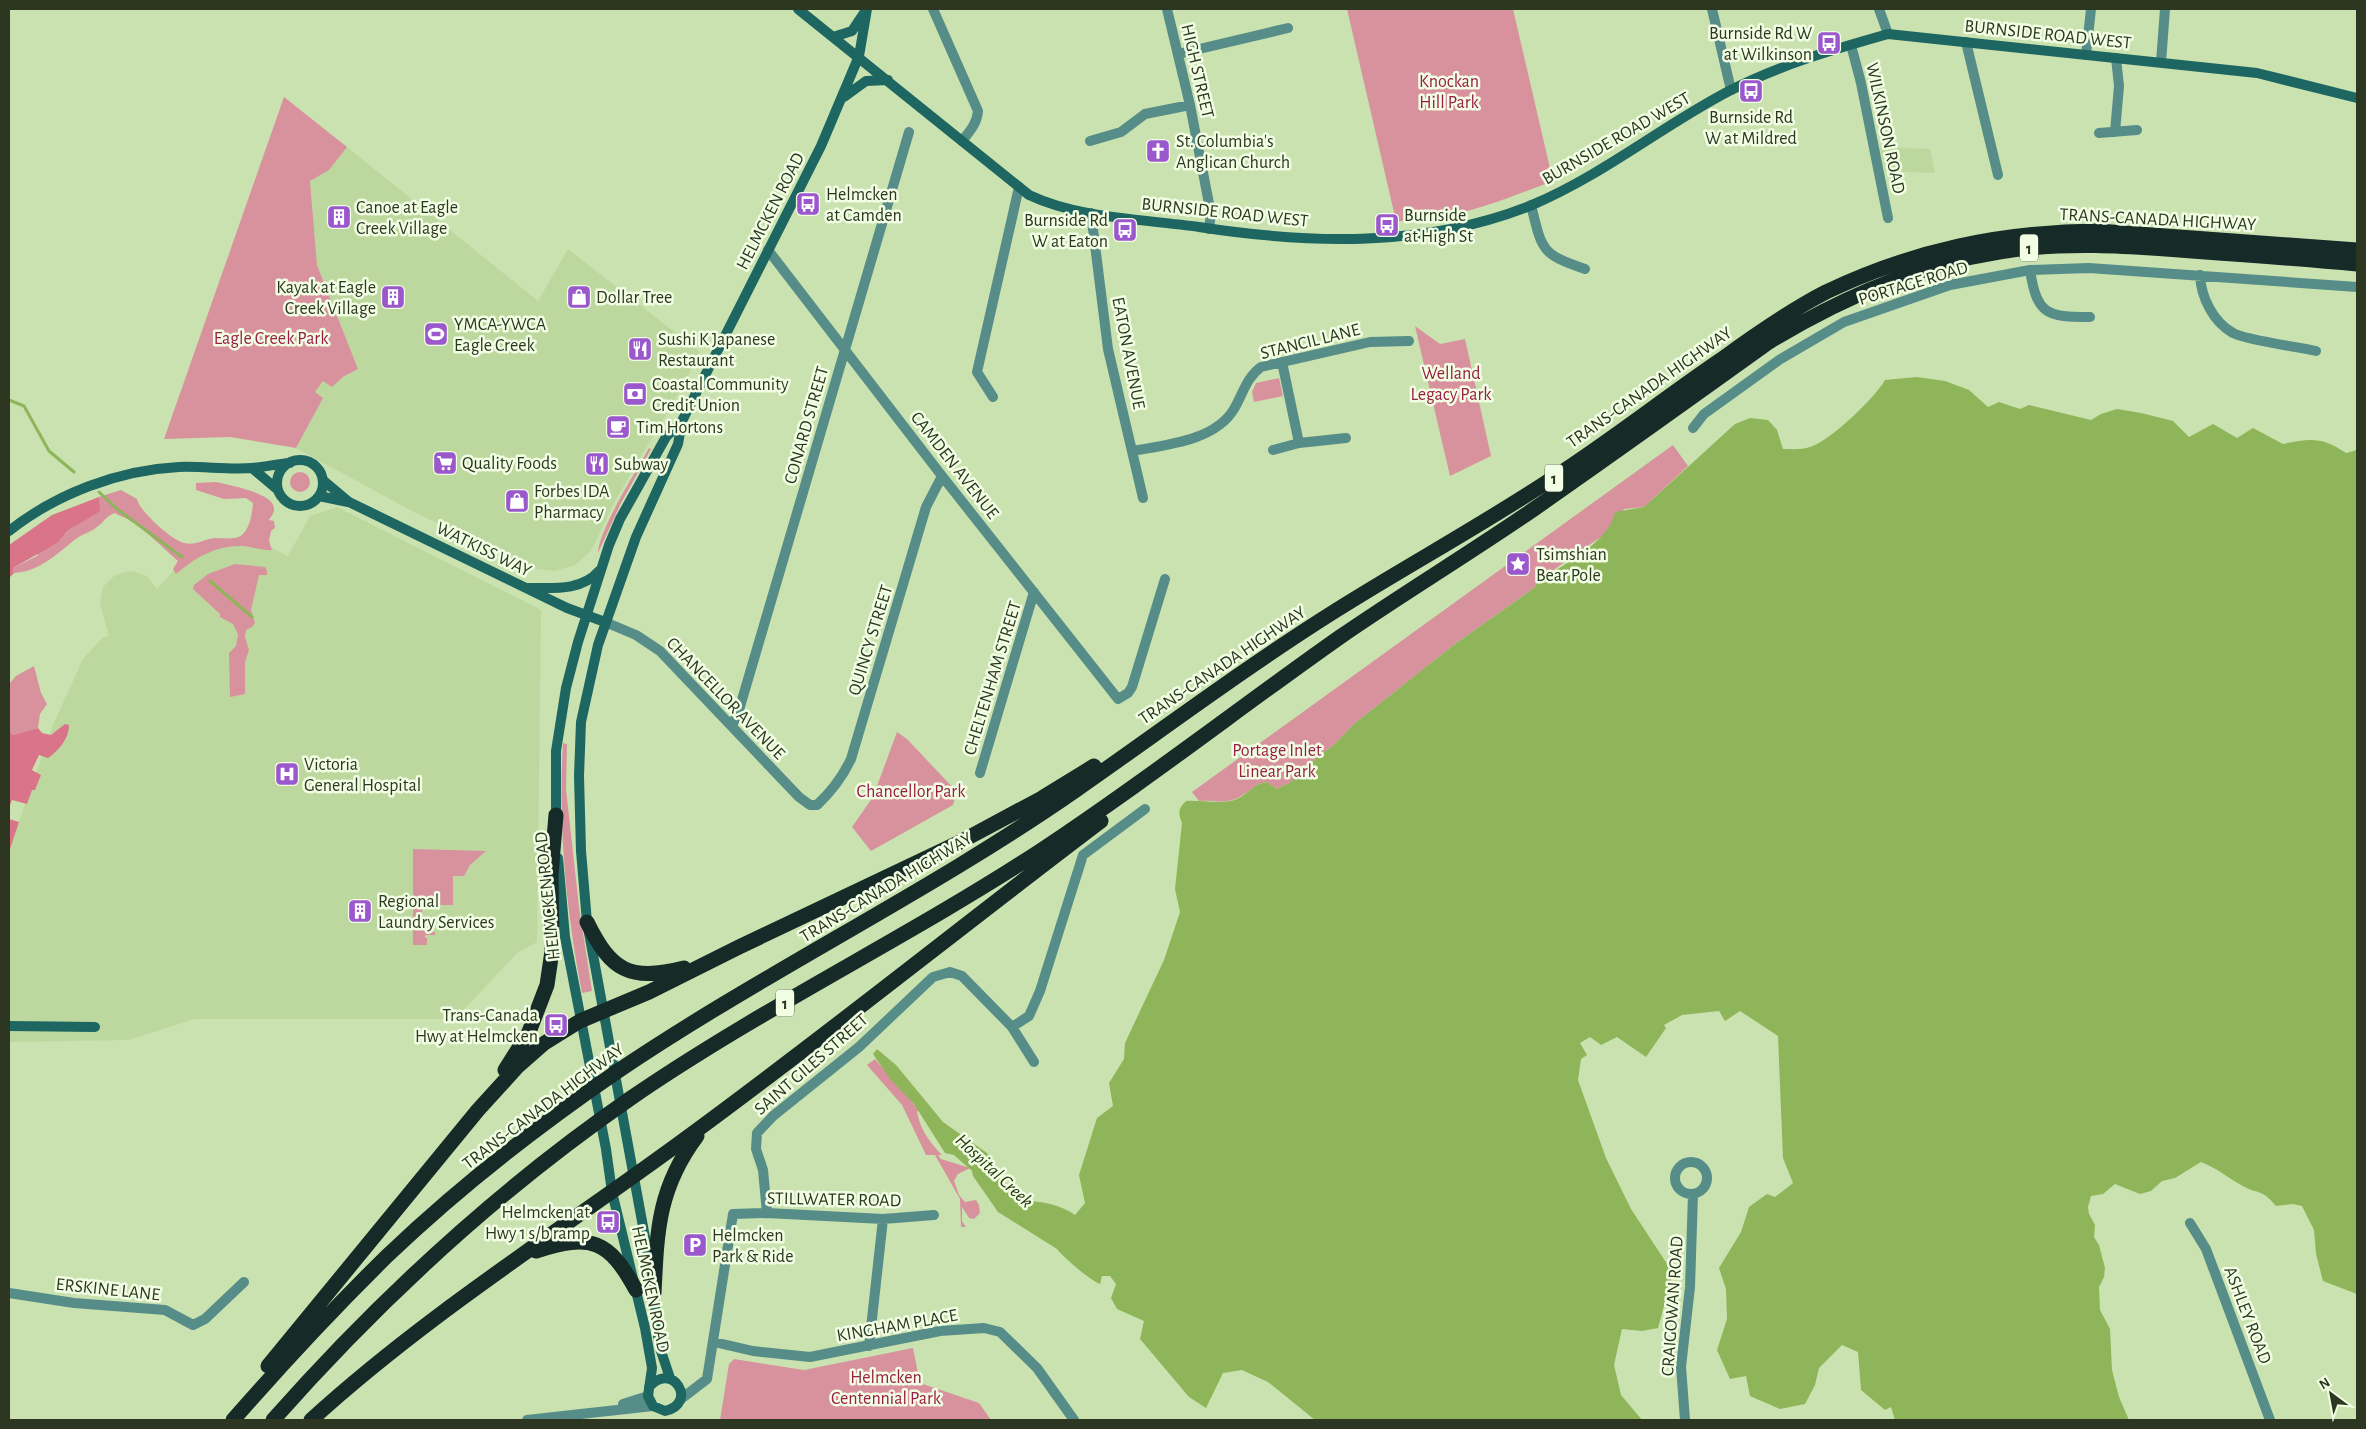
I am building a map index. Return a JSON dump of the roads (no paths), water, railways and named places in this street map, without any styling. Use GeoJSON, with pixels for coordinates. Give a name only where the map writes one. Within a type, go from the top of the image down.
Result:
{"type":"FeatureCollection","features":[{"type":"Feature","properties":{"kind":"highway","name":"TRANS-CANADA HIGHWAY"},"geometry":{"type":"LineString","coordinates":[[232,1420],[295,1351],[390,1254],[457,1193],[557,1114],[674,1034],[951,872],[1017,830],[1259,661],[1335,611],[1558,475],[1771,324],[1824,293],[1871,272],[1914,257],[1968,242],[2062,231],[2135,233],[2357,250]]}},
{"type":"Feature","properties":{"kind":"highway","name":"TRANS-CANADA HIGHWAY"},"geometry":{"type":"LineString","coordinates":[[273,1420],[360,1326],[433,1255],[526,1175],[582,1133],[668,1074],[950,907],[1054,842],[1339,638],[1530,511],[1769,342],[1809,317],[1854,295],[1901,276],[1971,257],[2062,246],[2146,247],[2357,264]]}},
{"type":"Feature","properties":{"kind":"highway"},"geometry":{"type":"LineString","coordinates":[[311,1420],[354,1381],[522,1255],[707,1123],[1149,784],[1311,668],[1339,638]]}},
{"type":"Feature","properties":{"kind":"highway"},"geometry":{"type":"LineString","coordinates":[[224,1420],[478,1110],[530,1054],[580,1021],[603,1013],[915,864],[1042,798],[1104,760],[1204,689],[1259,661]]}},
{"type":"Feature","properties":{"kind":"highway"},"geometry":{"type":"LineString","coordinates":[[478,1110],[529,1032],[547,985],[552,951],[551,874],[556,815]]}},
{"type":"Feature","properties":{"kind":"highway"},"geometry":{"type":"LineString","coordinates":[[587,922],[606,955],[614,963],[636,973],[663,973],[684,968],[739,947]]}},
{"type":"Feature","properties":{"kind":"highway"},"geometry":{"type":"LineString","coordinates":[[654,1293],[656,1240],[661,1211],[670,1180],[681,1157],[707,1123]]}},
{"type":"Feature","properties":{"kind":"highway"},"geometry":{"type":"LineString","coordinates":[[522,1255],[565,1243],[583,1242],[603,1247],[615,1256],[636,1290]]}},
{"type":"Feature","properties":{"kind":"main road","name":"BURNSIDE ROAD WEST"},"geometry":{"type":"LineString","coordinates":[[798,9],[859,56],[1019,187],[1040,200],[1091,213],[1264,236],[1314,238],[1399,237],[1465,226],[1531,205],[1595,174],[1731,90],[1790,66],[1888,34],[2257,73],[2357,98]]}},
{"type":"Feature","properties":{"kind":"main road"},"geometry":{"type":"LineString","coordinates":[[833,36],[852,31],[867,9]]}},
{"type":"Feature","properties":{"kind":"main road","name":"HELMCKEN ROAD"},"geometry":{"type":"LineString","coordinates":[[670,1378],[659,1345],[654,1293],[627,1134],[587,922],[579,826],[581,722],[605,622],[645,513],[678,444],[682,421],[821,146],[859,56],[867,9]]}},
{"type":"Feature","properties":{"kind":"main road"},"geometry":{"type":"LineString","coordinates":[[842,98],[866,82],[888,80]]}},
{"type":"Feature","properties":{"kind":"main road","name":"HELMCKEN ROAD"},"geometry":{"type":"LineString","coordinates":[[648,1392],[652,1368],[636,1290],[612,1192],[606,1149],[565,937],[559,884],[555,765],[566,688],[586,615],[620,519],[666,437],[682,421]]}},
{"type":"Feature","properties":{"kind":"main road"},"geometry":{"type":"LineString","coordinates":[[9,531],[66,497],[126,475],[170,468],[252,468],[290,463],[298,460],[315,464],[324,481],[319,496],[312,502],[302,506],[286,500],[278,490],[252,468]]}},
{"type":"Feature","properties":{"kind":"main road"},"geometry":{"type":"LineString","coordinates":[[278,490],[279,474],[290,463]]}},
{"type":"Feature","properties":{"kind":"main road","name":"WATKISS WAY"},"geometry":{"type":"LineString","coordinates":[[324,481],[349,502],[525,588],[605,622]]}},
{"type":"Feature","properties":{"kind":"main road","name":"WATKISS WAY"},"geometry":{"type":"LineString","coordinates":[[319,496],[349,502]]}},
{"type":"Feature","properties":{"kind":"main road"},"geometry":{"type":"LineString","coordinates":[[525,588],[559,588],[576,585],[594,577],[602,569]]}},
{"type":"Feature","properties":{"kind":"main road"},"geometry":{"type":"LineString","coordinates":[[9,1026],[95,1027]]}},
{"type":"Feature","properties":{"kind":"main road"},"geometry":{"type":"LineString","coordinates":[[668,1414],[681,1395],[677,1383],[670,1378],[662,1378],[654,1381],[648,1392],[653,1406],[668,1414],[674,1420]]}},
{"type":"Feature","properties":{"kind":"street"},"geometry":{"type":"LineString","coordinates":[[933,9],[978,111],[975,123],[962,142]]}},
{"type":"Feature","properties":{"kind":"street","name":"HIGH STREET"},"geometry":{"type":"LineString","coordinates":[[1167,9],[1190,105],[1211,214],[1209,229]]}},
{"type":"Feature","properties":{"kind":"street"},"geometry":{"type":"LineString","coordinates":[[1712,9],[1731,90]]}},
{"type":"Feature","properties":{"kind":"street"},"geometry":{"type":"LineString","coordinates":[[1879,9],[1888,34]]}},
{"type":"Feature","properties":{"kind":"street"},"geometry":{"type":"LineString","coordinates":[[2086,54],[2091,9]]}},
{"type":"Feature","properties":{"kind":"street"},"geometry":{"type":"LineString","coordinates":[[2161,62],[2165,9]]}},
{"type":"Feature","properties":{"kind":"street"},"geometry":{"type":"LineString","coordinates":[[1178,54],[1288,28]]}},
{"type":"Feature","properties":{"kind":"street"},"geometry":{"type":"LineString","coordinates":[[1966,42],[1998,175]]}},
{"type":"Feature","properties":{"kind":"street","name":"WILKINSON ROAD"},"geometry":{"type":"LineString","coordinates":[[1851,45],[1861,83],[1888,218]]}},
{"type":"Feature","properties":{"kind":"street"},"geometry":{"type":"LineString","coordinates":[[2115,132],[2119,86],[2116,58]]}},
{"type":"Feature","properties":{"kind":"street"},"geometry":{"type":"LineString","coordinates":[[1090,141],[1121,132],[1145,114],[1190,105]]}},
{"type":"Feature","properties":{"kind":"street"},"geometry":{"type":"LineString","coordinates":[[2099,133],[2137,130]]}},
{"type":"Feature","properties":{"kind":"street","name":"CONARD STREET"},"geometry":{"type":"LineString","coordinates":[[732,726],[742,700],[909,132]]}},
{"type":"Feature","properties":{"kind":"street"},"geometry":{"type":"LineString","coordinates":[[993,397],[977,372],[1019,187]]}},
{"type":"Feature","properties":{"kind":"street"},"geometry":{"type":"LineString","coordinates":[[1531,205],[1541,244],[1547,252],[1558,260],[1585,269]]}},
{"type":"Feature","properties":{"kind":"street","name":"EATON AVENUE"},"geometry":{"type":"LineString","coordinates":[[1091,213],[1108,349],[1143,498]]}},
{"type":"Feature","properties":{"kind":"street","name":"CAMDEN AVENUE"},"geometry":{"type":"LineString","coordinates":[[768,250],[942,476],[1118,699],[1124,697],[1132,687],[1165,579]]}},
{"type":"Feature","properties":{"kind":"street","name":"PORTAGE ROAD"},"geometry":{"type":"LineString","coordinates":[[1693,428],[1704,414],[1779,360],[1844,322],[1950,285],[2030,270],[2089,268],[2357,286]]}},
{"type":"Feature","properties":{"kind":"street"},"geometry":{"type":"LineString","coordinates":[[2030,270],[2034,290],[2042,309],[2060,317],[2090,317]]}},
{"type":"Feature","properties":{"kind":"street"},"geometry":{"type":"LineString","coordinates":[[2200,275],[2201,288],[2217,321],[2234,334],[2316,351]]}},
{"type":"Feature","properties":{"kind":"street","name":"STANCIL LANE"},"geometry":{"type":"LineString","coordinates":[[1133,451],[1170,444],[1200,434],[1221,424],[1234,409],[1245,385],[1254,372],[1261,367],[1370,342],[1409,341]]}},
{"type":"Feature","properties":{"kind":"street"},"geometry":{"type":"LineString","coordinates":[[1282,362],[1299,443]]}},
{"type":"Feature","properties":{"kind":"street"},"geometry":{"type":"LineString","coordinates":[[1273,450],[1299,443],[1346,438]]}},
{"type":"Feature","properties":{"kind":"street","name":"QUINCY STREET"},"geometry":{"type":"LineString","coordinates":[[817,805],[833,791],[843,776],[851,758],[926,507],[942,476]]}},
{"type":"Feature","properties":{"kind":"street","name":"CHELTENHAM STREET"},"geometry":{"type":"LineString","coordinates":[[980,773],[1034,592]]}},
{"type":"Feature","properties":{"kind":"street","name":"CHANCELLOR AVENUE"},"geometry":{"type":"LineString","coordinates":[[605,622],[636,635],[660,651],[799,797],[810,805],[817,805]]}},
{"type":"Feature","properties":{"kind":"street"},"geometry":{"type":"LineString","coordinates":[[1034,1062],[1012,1027],[1029,1016],[1040,992],[1083,855],[1145,809]]}},
{"type":"Feature","properties":{"kind":"street","name":"SAINT GILES STREET"},"geometry":{"type":"LineString","coordinates":[[767,1213],[763,1170],[756,1149],[757,1133],[773,1116],[859,1047],[934,977],[950,972],[962,976],[1012,1027]]}},
{"type":"Feature","properties":{"kind":"street","name":"CRAIGOWAN ROAD"},"geometry":{"type":"LineString","coordinates":[[1685,1420],[1681,1367],[1690,1287],[1693,1194]]}},
{"type":"Feature","properties":{"kind":"street","name":"STILLWATER ROAD"},"geometry":{"type":"LineString","coordinates":[[714,1342],[733,1214],[767,1213],[883,1219],[934,1215]]}},
{"type":"Feature","properties":{"kind":"street"},"geometry":{"type":"LineString","coordinates":[[869,1346],[883,1219]]}},
{"type":"Feature","properties":{"kind":"street","name":"ASHLEY ROAD"},"geometry":{"type":"LineString","coordinates":[[2190,1223],[2206,1249],[2270,1420]]}},
{"type":"Feature","properties":{"kind":"street","name":"ERSKINE LANE"},"geometry":{"type":"LineString","coordinates":[[9,1293],[74,1303],[165,1310],[193,1325],[205,1318],[244,1282]]}},
{"type":"Feature","properties":{"kind":"street","name":"KINGHAM PLACE"},"geometry":{"type":"LineString","coordinates":[[714,1342],[753,1351],[810,1357],[940,1331],[984,1328],[1000,1332],[1037,1368],[1074,1420]]}},
{"type":"Feature","properties":{"kind":"street"},"geometry":{"type":"LineString","coordinates":[[681,1395],[707,1379],[714,1342]]}},
{"type":"Feature","properties":{"kind":"street"},"geometry":{"type":"LineString","coordinates":[[606,1410],[648,1392]]}},
{"type":"Feature","properties":{"kind":"street"},"geometry":{"type":"LineString","coordinates":[[527,1420],[653,1406]]}},
{"type":"Feature","properties":{"kind":"water"},"geometry":{"type":"Polygon","coordinates":[[[1917,377],[1945,381],[1969,390],[1988,407],[1999,402],[2020,409],[2029,405],[2091,420],[2101,414],[2117,409],[2173,421],[2189,437],[2213,424],[2237,438],[2253,428],[2283,444],[2316,440],[2330,444],[2346,453],[2357,450],[2357,1294],[2323,1281],[2316,1254],[2314,1230],[2302,1206],[2293,1204],[2276,1206],[2263,1194],[2248,1189],[2201,1162],[2175,1178],[2162,1181],[2151,1191],[2140,1194],[2115,1184],[2103,1194],[2091,1196],[2088,1207],[2089,1214],[2095,1225],[2094,1237],[2099,1245],[2105,1268],[2104,1277],[2099,1287],[2100,1310],[2110,1329],[2112,1370],[2119,1397],[2129,1420],[1895,1420],[1891,1407],[1885,1410],[1861,1390],[1858,1352],[1842,1345],[1819,1368],[1815,1385],[1805,1404],[1780,1409],[1750,1396],[1746,1376],[1730,1379],[1717,1350],[1727,1319],[1726,1289],[1719,1268],[1741,1232],[1749,1207],[1767,1194],[1775,1197],[1793,1183],[1783,1158],[1778,1036],[1740,1011],[1725,1021],[1719,1011],[1682,1015],[1664,1025],[1666,1028],[1646,1057],[1617,1037],[1601,1045],[1590,1037],[1580,1043],[1587,1055],[1581,1059],[1578,1080],[1606,1158],[1631,1209],[1673,1273],[1658,1328],[1642,1331],[1622,1329],[1614,1365],[1621,1395],[1642,1420],[1315,1420],[1268,1382],[1242,1370],[1223,1373],[1206,1408],[1189,1397],[1140,1339],[1144,1321],[1117,1309],[1111,1298],[1116,1284],[1110,1276],[1102,1276],[1100,1284],[1096,1282],[1065,1258],[1057,1249],[998,1212],[973,1176],[972,1171],[954,1155],[945,1153],[914,1104],[891,1080],[873,1054],[877,1049],[896,1065],[943,1122],[987,1153],[1005,1186],[1017,1201],[1047,1204],[1062,1208],[1075,1215],[1085,1203],[1079,1175],[1097,1118],[1113,1106],[1109,1083],[1124,1059],[1125,1043],[1164,960],[1180,912],[1175,889],[1182,823],[1180,811],[1181,806],[1186,801],[1231,801],[1241,797],[1262,783],[1267,782],[1277,789],[1291,782],[1301,770],[1336,743],[1354,724],[1455,644],[1534,588],[1539,580],[1572,560],[1595,543],[1611,523],[1615,512],[1644,507],[1735,424],[1750,418],[1768,420],[1777,430],[1783,449],[1807,448],[1829,437],[1840,428],[1872,397],[1885,380],[1917,377]]]}},
{"type":"Feature","properties":{"kind":"waterway","name":"Hospital Creek"},"geometry":{"type":"LineString","coordinates":[[9,400],[24,406],[49,451],[74,472]]}},
{"type":"Feature","properties":{"kind":"waterway","name":"Hospital Creek"},"geometry":{"type":"LineString","coordinates":[[99,492],[117,509],[182,557]]}},
{"type":"Feature","properties":{"kind":"waterway","name":"Hospital Creek"},"geometry":{"type":"LineString","coordinates":[[210,581],[252,617]]}},
{"type":"Feature","properties":{"kind":"place","name":"Burnside Rd W at Wilkinson"},"geometry":{"type":"Point","coordinates":[1829,43]}},
{"type":"Feature","properties":{"kind":"place","name":"Burnside Rd W at Mildred"},"geometry":{"type":"Point","coordinates":[1751,91]}},
{"type":"Feature","properties":{"kind":"place","name":"St. Columbia's Anglican Church"},"geometry":{"type":"Point","coordinates":[1158,151]}},
{"type":"Feature","properties":{"kind":"place","name":"Helmcken at Camden"},"geometry":{"type":"Point","coordinates":[808,204]}},
{"type":"Feature","properties":{"kind":"place","name":"Canoe at Eagle Creek Village"},"geometry":{"type":"Point","coordinates":[339,217]}},
{"type":"Feature","properties":{"kind":"place","name":"Burnside at High St"},"geometry":{"type":"Point","coordinates":[1387,225]}},
{"type":"Feature","properties":{"kind":"place","name":"Burnside Rd W at Eaton"},"geometry":{"type":"Point","coordinates":[1125,230]}},
{"type":"Feature","properties":{"kind":"place","name":"Kayak at Eagle Creek Village"},"geometry":{"type":"Point","coordinates":[393,297]}},
{"type":"Feature","properties":{"kind":"place","name":"Dollar Tree"},"geometry":{"type":"Point","coordinates":[579,297]}},
{"type":"Feature","properties":{"kind":"place","name":"YMCA-YWCA Eagle Creek"},"geometry":{"type":"Point","coordinates":[436,334]}},
{"type":"Feature","properties":{"kind":"place","name":"Sushi K Japanese Restaurant"},"geometry":{"type":"Point","coordinates":[640,349]}},
{"type":"Feature","properties":{"kind":"place","name":"Coastal Community Credit Union"},"geometry":{"type":"Point","coordinates":[635,394]}},
{"type":"Feature","properties":{"kind":"place","name":"Tim Hortons"},"geometry":{"type":"Point","coordinates":[618,427]}},
{"type":"Feature","properties":{"kind":"place","name":"Quality Foods"},"geometry":{"type":"Point","coordinates":[445,463]}},
{"type":"Feature","properties":{"kind":"place","name":"Subway"},"geometry":{"type":"Point","coordinates":[597,464]}},
{"type":"Feature","properties":{"kind":"place","name":"Forbes IDA Pharmacy"},"geometry":{"type":"Point","coordinates":[517,501]}},
{"type":"Feature","properties":{"kind":"place","name":"Tsimshian Bear Pole"},"geometry":{"type":"Point","coordinates":[1518,564]}},
{"type":"Feature","properties":{"kind":"place","name":"Victoria General Hospital"},"geometry":{"type":"Point","coordinates":[287,774]}},
{"type":"Feature","properties":{"kind":"place","name":"Regional Laundry Services"},"geometry":{"type":"Point","coordinates":[360,911]}},
{"type":"Feature","properties":{"kind":"place","name":"Trans-Canada Hwy at Helmcken"},"geometry":{"type":"Point","coordinates":[556,1025]}},
{"type":"Feature","properties":{"kind":"place","name":"Helmcken at Hwy 1 s/b ramp"},"geometry":{"type":"Point","coordinates":[608,1222]}},
{"type":"Feature","properties":{"kind":"place","name":"Helmcken Park & Ride"},"geometry":{"type":"Point","coordinates":[695,1245]}},
{"type":"Feature","properties":{"kind":"park label","name":"Knockan Hill Park"},"geometry":{"type":"Point","coordinates":[1449,91]}},
{"type":"Feature","properties":{"kind":"park label","name":"Eagle Creek Park"},"geometry":{"type":"Point","coordinates":[271,338]}},
{"type":"Feature","properties":{"kind":"park label","name":"Welland Legacy Park"},"geometry":{"type":"Point","coordinates":[1451,383]}},
{"type":"Feature","properties":{"kind":"park label","name":"Portage Inlet Linear Park"},"geometry":{"type":"Point","coordinates":[1277,760]}},
{"type":"Feature","properties":{"kind":"park label","name":"Chancellor Park"},"geometry":{"type":"Point","coordinates":[911,791]}},
{"type":"Feature","properties":{"kind":"park label","name":"Helmcken Centennial Park"},"geometry":{"type":"Point","coordinates":[886,1387]}}]}
